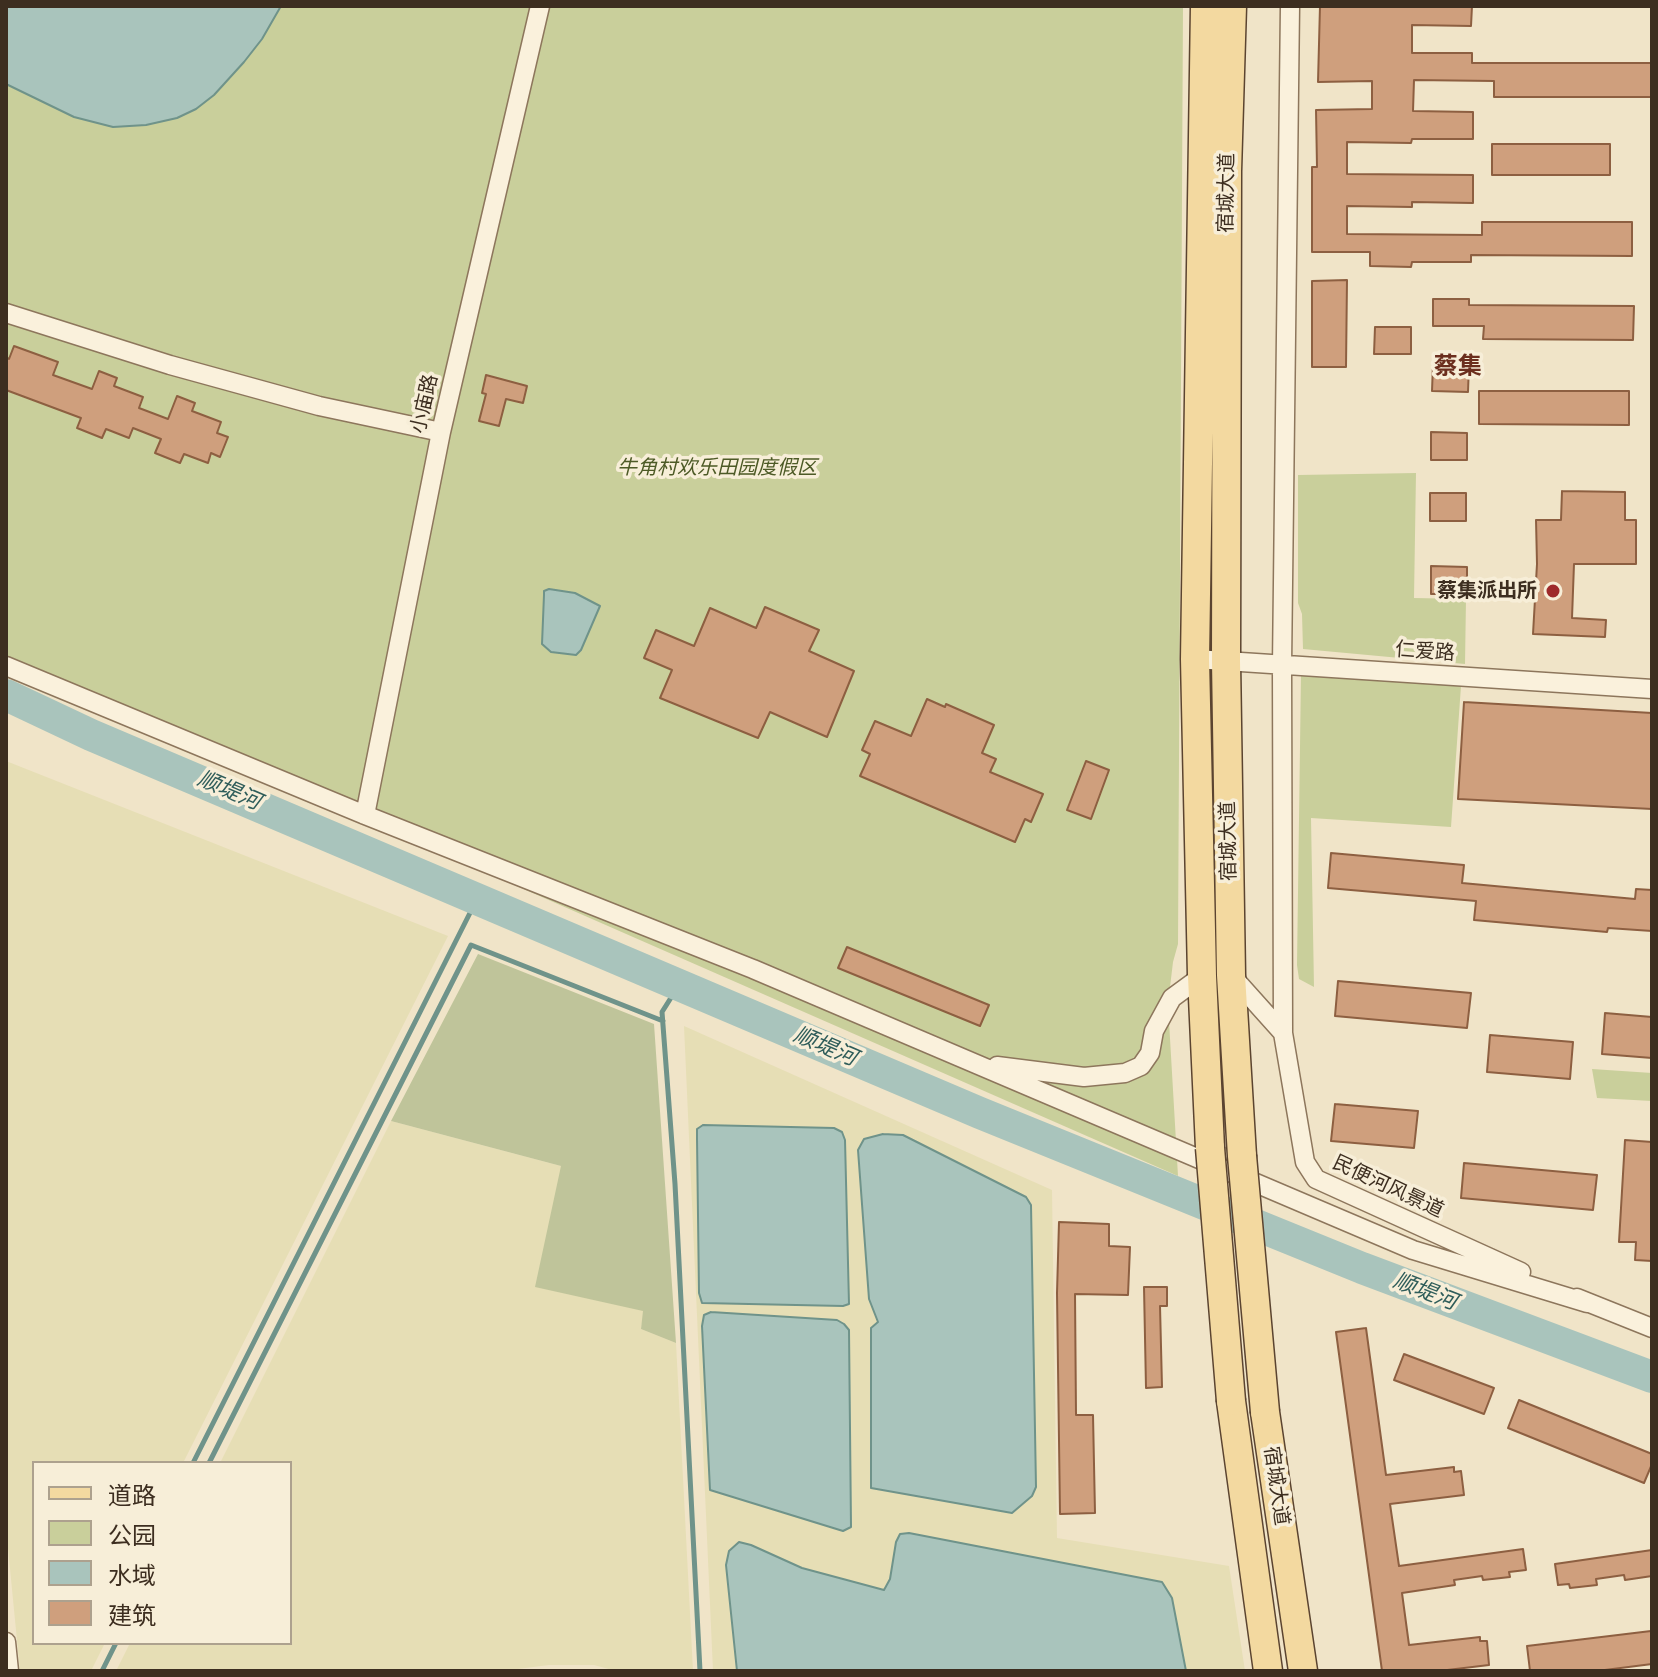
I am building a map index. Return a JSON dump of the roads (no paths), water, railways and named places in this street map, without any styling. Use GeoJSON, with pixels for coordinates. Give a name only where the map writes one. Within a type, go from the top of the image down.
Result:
{"type":"FeatureCollection","features":[{"type":"Feature","properties":{"kind":"main road","name":"宿城大道"},"geometry":{"type":"LineString","coordinates":[[1205,6],[1195,659],[1202,976],[1210,1148],[1231,1401],[1268,1671]]}},
{"type":"Feature","properties":{"kind":"main road","name":"宿城大道"},"geometry":{"type":"LineString","coordinates":[[1232,6],[1227,171],[1226,661],[1231,975],[1242,1156],[1265,1412],[1303,1671]]}},
{"type":"Feature","properties":{"kind":"street","name":"小庙路"},"geometry":{"type":"LineString","coordinates":[[365,815],[441,432],[540,6]]}},
{"type":"Feature","properties":{"kind":"street","name":"民便河风景道"},"geometry":{"type":"LineString","coordinates":[[1290,6],[1282,665],[1283,1033],[1305,1162],[1316,1179],[1587,1303],[1652,1328]]}},
{"type":"Feature","properties":{"kind":"street"},"geometry":{"type":"LineString","coordinates":[[6,313],[170,365],[304,402],[441,432]]}},
{"type":"Feature","properties":{"kind":"street","name":"仁爱路"},"geometry":{"type":"LineString","coordinates":[[1195,659],[1652,689]]}},
{"type":"Feature","properties":{"kind":"street"},"geometry":{"type":"LineString","coordinates":[[6,666],[365,815],[753,969],[1413,1250],[1587,1303]]}},
{"type":"Feature","properties":{"kind":"street"},"geometry":{"type":"LineString","coordinates":[[1231,975],[1283,1033]]}},
{"type":"Feature","properties":{"kind":"street"},"geometry":{"type":"LineString","coordinates":[[971,1062],[1084,1077],[1125,1073],[1141,1066],[1150,1053],[1154,1031],[1172,998],[1202,976]]}},
{"type":"Feature","properties":{"kind":"street"},"geometry":{"type":"LineString","coordinates":[[6,1642],[9,1671]]}},
{"type":"Feature","properties":{"kind":"water"},"geometry":{"type":"Polygon","coordinates":[[[6,6],[281,6],[244,62],[214,95],[196,109],[177,118],[146,125],[113,127],[74,117],[6,84],[6,6]]]}},
{"type":"Feature","properties":{"kind":"water"},"geometry":{"type":"Polygon","coordinates":[[[544,591],[575,593],[600,606],[576,655],[551,652],[542,644],[544,591]]]}},
{"type":"Feature","properties":{"kind":"water"},"geometry":{"type":"Polygon","coordinates":[[[703,1125],[834,1128],[842,1132],[845,1140],[849,1304],[702,1303],[699,1293],[697,1129],[703,1125]]]}},
{"type":"Feature","properties":{"kind":"water"},"geometry":{"type":"Polygon","coordinates":[[[883,1134],[903,1135],[1026,1197],[1031,1205],[1036,1487],[1032,1496],[1012,1513],[871,1488],[871,1328],[878,1322],[869,1299],[858,1150],[864,1139],[883,1134]]]}},
{"type":"Feature","properties":{"kind":"water"},"geometry":{"type":"Polygon","coordinates":[[[711,1312],[837,1320],[849,1330],[851,1527],[843,1531],[710,1490],[702,1326],[704,1315],[711,1312]]]}},
{"type":"Feature","properties":{"kind":"water"},"geometry":{"type":"Polygon","coordinates":[[[909,1533],[1162,1582],[1172,1598],[1186,1671],[737,1671],[726,1565],[729,1551],[739,1542],[802,1568],[884,1590],[890,1579],[896,1542],[900,1534],[909,1533]]]}},
{"type":"Feature","properties":{"kind":"waterway","name":"顺堤河"},"geometry":{"type":"LineString","coordinates":[[6,695],[91,735],[980,1113],[1362,1268],[1652,1377]]}},
{"type":"Feature","properties":{"kind":"waterway"},"geometry":{"type":"LineString","coordinates":[[194,1461],[477,899]]}},
{"type":"Feature","properties":{"kind":"waterway"},"geometry":{"type":"LineString","coordinates":[[210,1461],[471,945],[663,1021]]}},
{"type":"Feature","properties":{"kind":"waterway"},"geometry":{"type":"LineString","coordinates":[[679,985],[662,1012],[675,1184],[700,1671]]}},
{"type":"Feature","properties":{"kind":"waterway"},"geometry":{"type":"LineString","coordinates":[[102,1671],[115,1645]]}},
{"type":"Feature","properties":{"kind":"place","name":"蔡集派出所"},"geometry":{"type":"Point","coordinates":[1553,591]}},
{"type":"Feature","properties":{"kind":"district","name":"蔡集"},"geometry":{"type":"Point","coordinates":[1458,367]}},
{"type":"Feature","properties":{"kind":"park label","name":"牛角村欢乐田园度假区"},"geometry":{"type":"Point","coordinates":[717,468]}}]}
